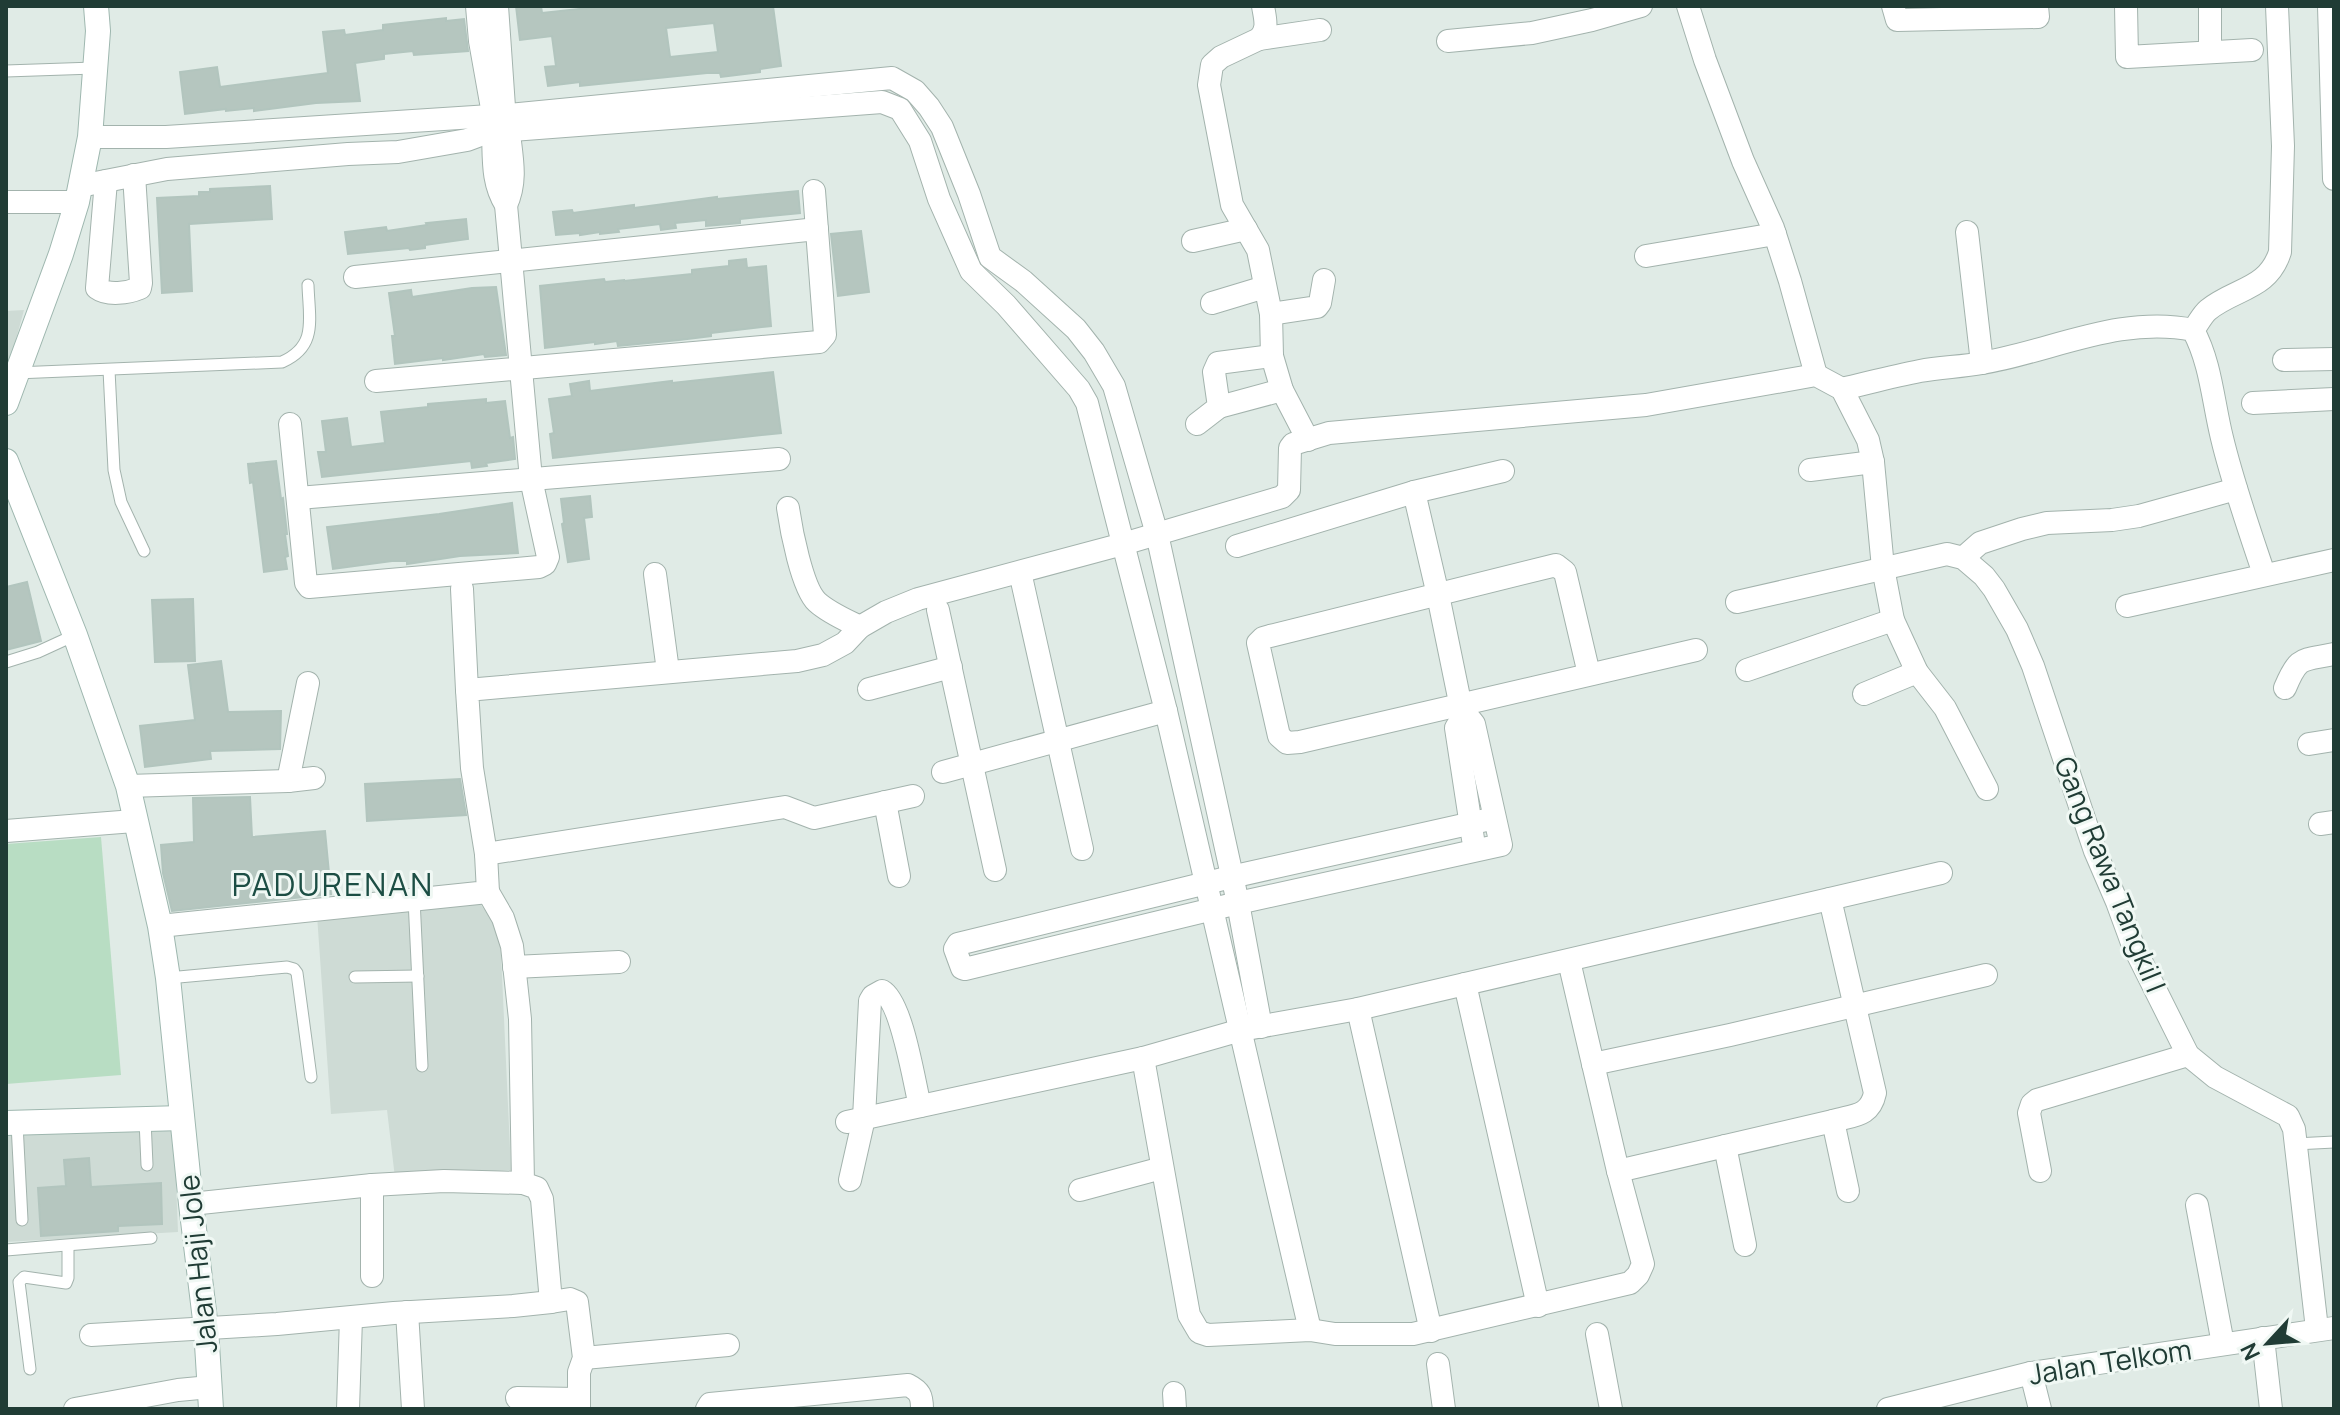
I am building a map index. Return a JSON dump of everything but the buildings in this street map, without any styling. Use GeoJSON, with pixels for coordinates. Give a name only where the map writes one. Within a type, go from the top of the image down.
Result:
{"type":"FeatureCollection","features":[{"type":"Feature","properties":{"kind":"main road"},"geometry":{"type":"LineString","coordinates":[[6,403],[61,254],[79,194],[90,137],[98,31],[96,6]]}},
{"type":"Feature","properties":{"kind":"main road","name":"Jalan Haji Jole"},"geometry":{"type":"LineString","coordinates":[[6,461],[75,635],[128,786],[160,926],[206,1328],[210,1398]]}},
{"type":"Feature","properties":{"kind":"main road"},"geometry":{"type":"LineString","coordinates":[[12,1123],[182,1118]]}},
{"type":"Feature","properties":{"kind":"street"},"geometry":{"type":"LineString","coordinates":[[477,6],[480,41],[500,123]]}},
{"type":"Feature","properties":{"kind":"street"},"geometry":{"type":"LineString","coordinates":[[290,424],[306,583],[309,587],[539,567],[545,564],[548,557],[531,479],[506,205],[495,183],[500,123],[497,6]]}},
{"type":"Feature","properties":{"kind":"street"},"geometry":{"type":"LineString","coordinates":[[1259,39],[1267,28],[1263,6]]}},
{"type":"Feature","properties":{"kind":"street"},"geometry":{"type":"LineString","coordinates":[[1448,41],[1532,33],[1641,6]]}},
{"type":"Feature","properties":{"kind":"street"},"geometry":{"type":"LineString","coordinates":[[1688,6],[1743,161],[1775,234],[1816,375]]}},
{"type":"Feature","properties":{"kind":"street"},"geometry":{"type":"LineString","coordinates":[[1893,6],[1897,20],[2038,17],[2037,6]]}},
{"type":"Feature","properties":{"kind":"street"},"geometry":{"type":"LineString","coordinates":[[2126,6],[2127,57],[2252,50]]}},
{"type":"Feature","properties":{"kind":"street"},"geometry":{"type":"LineString","coordinates":[[2210,6],[2210,52]]}},
{"type":"Feature","properties":{"kind":"street"},"geometry":{"type":"LineString","coordinates":[[2193,330],[2207,310],[2257,284],[2275,268],[2280,252],[2283,146],[2277,6]]}},
{"type":"Feature","properties":{"kind":"street"},"geometry":{"type":"LineString","coordinates":[[2329,6],[2334,179]]}},
{"type":"Feature","properties":{"kind":"street"},"geometry":{"type":"LineString","coordinates":[[1308,440],[1282,390],[1272,356],[1271,314],[1258,250],[1232,205],[1209,85],[1212,65],[1221,57],[1259,39],[1320,30]]}},
{"type":"Feature","properties":{"kind":"street"},"geometry":{"type":"LineString","coordinates":[[6,202],[79,194],[106,181],[167,169],[398,152],[467,140],[500,123],[892,78],[915,91],[942,127],[990,257],[1023,281],[1076,329],[1114,386],[1157,534],[1238,903],[1251,1029],[1310,1330]]}},
{"type":"Feature","properties":{"kind":"street"},"geometry":{"type":"LineString","coordinates":[[90,137],[166,137],[500,123],[882,102],[900,109],[920,141],[939,199],[971,271],[1006,305],[1079,389],[1087,403],[1166,711],[1212,910],[1251,1029]]}},
{"type":"Feature","properties":{"kind":"street"},"geometry":{"type":"LineString","coordinates":[[166,137],[167,169]]}},
{"type":"Feature","properties":{"kind":"street"},"geometry":{"type":"LineString","coordinates":[[106,181],[97,288],[106,293],[140,288],[134,175]]}},
{"type":"Feature","properties":{"kind":"street"},"geometry":{"type":"LineString","coordinates":[[376,381],[819,342],[825,335],[814,191]]}},
{"type":"Feature","properties":{"kind":"street"},"geometry":{"type":"LineString","coordinates":[[102,213],[136,212]]}},
{"type":"Feature","properties":{"kind":"street"},"geometry":{"type":"LineString","coordinates":[[355,277],[817,229]]}},
{"type":"Feature","properties":{"kind":"street"},"geometry":{"type":"LineString","coordinates":[[1193,241],[1246,229]]}},
{"type":"Feature","properties":{"kind":"street"},"geometry":{"type":"LineString","coordinates":[[1967,232],[1982,363]]}},
{"type":"Feature","properties":{"kind":"street"},"geometry":{"type":"LineString","coordinates":[[1646,256],[1775,234]]}},
{"type":"Feature","properties":{"kind":"street"},"geometry":{"type":"LineString","coordinates":[[971,271],[990,257]]}},
{"type":"Feature","properties":{"kind":"street"},"geometry":{"type":"LineString","coordinates":[[1271,314],[1317,307],[1324,280]]}},
{"type":"Feature","properties":{"kind":"street"},"geometry":{"type":"LineString","coordinates":[[1212,303],[1265,287]]}},
{"type":"Feature","properties":{"kind":"street"},"geometry":{"type":"LineString","coordinates":[[1842,389],[1921,371],[1982,363],[2094,334],[2146,326],[2175,326],[2193,330],[2201,344],[2236,489],[2264,574]]}},
{"type":"Feature","properties":{"kind":"street"},"geometry":{"type":"LineString","coordinates":[[1219,407],[1214,372],[1218,363],[1272,356]]}},
{"type":"Feature","properties":{"kind":"street"},"geometry":{"type":"LineString","coordinates":[[2284,360],[2334,359]]}},
{"type":"Feature","properties":{"kind":"street"},"geometry":{"type":"LineString","coordinates":[[467,690],[762,665],[823,655],[845,643],[860,627],[918,599],[1282,497],[1289,490],[1290,448],[1293,444],[1329,433],[1646,405],[1816,375],[1842,389],[1868,440],[1873,462],[1883,568],[1893,620],[1917,672],[1945,708],[1987,789]]}},
{"type":"Feature","properties":{"kind":"street"},"geometry":{"type":"LineString","coordinates":[[1197,424],[1219,407],[1282,390]]}},
{"type":"Feature","properties":{"kind":"street"},"geometry":{"type":"LineString","coordinates":[[2253,403],[2334,399]]}},
{"type":"Feature","properties":{"kind":"street"},"geometry":{"type":"LineString","coordinates":[[298,498],[779,459]]}},
{"type":"Feature","properties":{"kind":"street"},"geometry":{"type":"LineString","coordinates":[[1810,470],[1873,462]]}},
{"type":"Feature","properties":{"kind":"street"},"geometry":{"type":"LineString","coordinates":[[1237,546],[1414,492],[1503,471]]}},
{"type":"Feature","properties":{"kind":"street"},"geometry":{"type":"LineString","coordinates":[[1737,602],[1971,550],[2047,523],[2139,516],[2236,489]]}},
{"type":"Feature","properties":{"kind":"street"},"geometry":{"type":"LineString","coordinates":[[1414,492],[1461,711],[1456,728],[1475,851]]}},
{"type":"Feature","properties":{"kind":"street"},"geometry":{"type":"LineString","coordinates":[[788,508],[792,533],[812,597],[860,627]]}},
{"type":"Feature","properties":{"kind":"street","name":"Gang Rawa Tangkil I"},"geometry":{"type":"LineString","coordinates":[[1971,550],[1974,566],[1994,589],[2017,629],[2033,666],[2095,851],[2132,943],[2188,1055],[2215,1077],[2288,1116],[2294,1129],[2326,1328]]}},
{"type":"Feature","properties":{"kind":"street"},"geometry":{"type":"LineString","coordinates":[[2127,606],[2334,560]]}},
{"type":"Feature","properties":{"kind":"street"},"geometry":{"type":"LineString","coordinates":[[1589,674],[1565,572],[1559,566],[1552,565],[1270,636],[1258,643],[1279,736],[1287,743],[1461,711],[1589,674],[1696,650]]}},
{"type":"Feature","properties":{"kind":"street"},"geometry":{"type":"LineString","coordinates":[[655,574],[668,671]]}},
{"type":"Feature","properties":{"kind":"street"},"geometry":{"type":"LineString","coordinates":[[1022,581],[1082,849]]}},
{"type":"Feature","properties":{"kind":"street"},"geometry":{"type":"LineString","coordinates":[[462,589],[472,768],[486,854],[488,892],[503,918],[512,946],[520,1019],[523,1183]]}},
{"type":"Feature","properties":{"kind":"street"},"geometry":{"type":"LineString","coordinates":[[938,610],[995,870]]}},
{"type":"Feature","properties":{"kind":"street"},"geometry":{"type":"LineString","coordinates":[[1747,670],[1893,620]]}},
{"type":"Feature","properties":{"kind":"street"},"geometry":{"type":"LineString","coordinates":[[2285,688],[2294,666],[2302,660],[2334,654]]}},
{"type":"Feature","properties":{"kind":"street"},"geometry":{"type":"LineString","coordinates":[[869,689],[951,667]]}},
{"type":"Feature","properties":{"kind":"street"},"geometry":{"type":"LineString","coordinates":[[1864,694],[1917,672]]}},
{"type":"Feature","properties":{"kind":"street"},"geometry":{"type":"LineString","coordinates":[[288,781],[308,683]]}},
{"type":"Feature","properties":{"kind":"street"},"geometry":{"type":"LineString","coordinates":[[943,772],[1166,711]]}},
{"type":"Feature","properties":{"kind":"street"},"geometry":{"type":"LineString","coordinates":[[1461,711],[1474,724],[1501,845],[1238,903],[965,969],[955,949],[958,944],[1231,877],[1470,824],[1492,807]]}},
{"type":"Feature","properties":{"kind":"street"},"geometry":{"type":"LineString","coordinates":[[2309,744],[2334,740]]}},
{"type":"Feature","properties":{"kind":"street"},"geometry":{"type":"LineString","coordinates":[[128,786],[314,778]]}},
{"type":"Feature","properties":{"kind":"street"},"geometry":{"type":"LineString","coordinates":[[486,854],[785,807],[814,818],[913,796]]}},
{"type":"Feature","properties":{"kind":"street"},"geometry":{"type":"LineString","coordinates":[[1466,799],[1492,807]]}},
{"type":"Feature","properties":{"kind":"street"},"geometry":{"type":"LineString","coordinates":[[885,802],[899,876]]}},
{"type":"Feature","properties":{"kind":"street"},"geometry":{"type":"LineString","coordinates":[[6,831],[134,821]]}},
{"type":"Feature","properties":{"kind":"street"},"geometry":{"type":"LineString","coordinates":[[855,1120],[1143,1058],[1251,1029],[1358,1009],[1941,873]]}},
{"type":"Feature","properties":{"kind":"street"},"geometry":{"type":"LineString","coordinates":[[160,926],[488,892]]}},
{"type":"Feature","properties":{"kind":"street"},"geometry":{"type":"LineString","coordinates":[[1618,1171],[1868,1111],[1875,1093],[1830,899]]}},
{"type":"Feature","properties":{"kind":"street"},"geometry":{"type":"LineString","coordinates":[[1143,1058],[1189,1315],[1199,1332],[1208,1335],[1310,1330],[1378,1335],[1431,1331],[1630,1283],[1643,1264],[1569,961]]}},
{"type":"Feature","properties":{"kind":"street"},"geometry":{"type":"LineString","coordinates":[[514,967],[619,962]]}},
{"type":"Feature","properties":{"kind":"street"},"geometry":{"type":"LineString","coordinates":[[1593,1064],[1986,975]]}},
{"type":"Feature","properties":{"kind":"street"},"geometry":{"type":"LineString","coordinates":[[1465,984],[1538,1306]]}},
{"type":"Feature","properties":{"kind":"street"},"geometry":{"type":"LineString","coordinates":[[850,1180],[870,1001],[882,991],[889,995],[901,1023],[920,1106]]}},
{"type":"Feature","properties":{"kind":"street"},"geometry":{"type":"LineString","coordinates":[[1358,1009],[1431,1331]]}},
{"type":"Feature","properties":{"kind":"street"},"geometry":{"type":"LineString","coordinates":[[2040,1171],[2029,1113],[2037,1100],[2188,1055]]}},
{"type":"Feature","properties":{"kind":"street"},"geometry":{"type":"LineString","coordinates":[[1833,1121],[1848,1191]]}},
{"type":"Feature","properties":{"kind":"street"},"geometry":{"type":"LineString","coordinates":[[1725,1146],[1745,1245]]}},
{"type":"Feature","properties":{"kind":"street"},"geometry":{"type":"LineString","coordinates":[[1080,1190],[1162,1168]]}},
{"type":"Feature","properties":{"kind":"street"},"geometry":{"type":"LineString","coordinates":[[191,1204],[372,1185],[444,1181],[523,1183],[537,1188],[542,1199],[551,1302]]}},
{"type":"Feature","properties":{"kind":"street"},"geometry":{"type":"LineString","coordinates":[[372,1185],[372,1276]]}},
{"type":"Feature","properties":{"kind":"street"},"geometry":{"type":"LineString","coordinates":[[2197,1205],[2223,1344]]}},
{"type":"Feature","properties":{"kind":"street"},"geometry":{"type":"LineString","coordinates":[[91,1335],[513,1306],[570,1299],[577,1302],[584,1358],[579,1372],[579,1404],[517,1398]]}},
{"type":"Feature","properties":{"kind":"street"},"geometry":{"type":"LineString","coordinates":[[407,1312],[413,1409]]}},
{"type":"Feature","properties":{"kind":"street"},"geometry":{"type":"LineString","coordinates":[[348,1409],[351,1318]]}},
{"type":"Feature","properties":{"kind":"street","name":"Jalan Telkom"},"geometry":{"type":"LineString","coordinates":[[1888,1409],[2031,1373],[2326,1328]]}},
{"type":"Feature","properties":{"kind":"street"},"geometry":{"type":"LineString","coordinates":[[1597,1334],[1611,1409]]}},
{"type":"Feature","properties":{"kind":"street"},"geometry":{"type":"LineString","coordinates":[[2263,1338],[2271,1409]]}},
{"type":"Feature","properties":{"kind":"street"},"geometry":{"type":"LineString","coordinates":[[584,1358],[728,1345]]}},
{"type":"Feature","properties":{"kind":"street"},"geometry":{"type":"LineString","coordinates":[[1438,1364],[1444,1409]]}},
{"type":"Feature","properties":{"kind":"street"},"geometry":{"type":"LineString","coordinates":[[2031,1373],[2040,1409]]}},
{"type":"Feature","properties":{"kind":"street"},"geometry":{"type":"LineString","coordinates":[[707,1407],[908,1385],[918,1390],[922,1409]]}},
{"type":"Feature","properties":{"kind":"street"},"geometry":{"type":"LineString","coordinates":[[75,1409],[178,1390],[210,1398]]}},
{"type":"Feature","properties":{"kind":"lane"},"geometry":{"type":"LineString","coordinates":[[6,71],[94,68]]}},
{"type":"Feature","properties":{"kind":"lane"},"geometry":{"type":"LineString","coordinates":[[15,373],[282,362],[304,346],[309,328],[308,285]]}},
{"type":"Feature","properties":{"kind":"lane"},"geometry":{"type":"LineString","coordinates":[[109,370],[114,470],[121,502],[144,551]]}},
{"type":"Feature","properties":{"kind":"lane"},"geometry":{"type":"LineString","coordinates":[[6,662],[75,635]]}},
{"type":"Feature","properties":{"kind":"lane"},"geometry":{"type":"LineString","coordinates":[[414,899],[422,1066]]}},
{"type":"Feature","properties":{"kind":"lane"},"geometry":{"type":"LineString","coordinates":[[168,978],[287,967],[294,969],[311,1077]]}},
{"type":"Feature","properties":{"kind":"lane"},"geometry":{"type":"LineString","coordinates":[[355,977],[418,976]]}},
{"type":"Feature","properties":{"kind":"lane"},"geometry":{"type":"LineString","coordinates":[[145,1120],[147,1165]]}},
{"type":"Feature","properties":{"kind":"lane"},"geometry":{"type":"LineString","coordinates":[[12,1123],[22,1220]]}},
{"type":"Feature","properties":{"kind":"lane"},"geometry":{"type":"LineString","coordinates":[[2295,1144],[2334,1142]]}},
{"type":"Feature","properties":{"kind":"lane"},"geometry":{"type":"LineString","coordinates":[[6,1250],[151,1238]]}},
{"type":"Feature","properties":{"kind":"lane"},"geometry":{"type":"LineString","coordinates":[[30,1369],[19,1282],[24,1277],[66,1283],[68,1246]]}},
{"type":"Feature","properties":{"kind":"shaded area"},"geometry":{"type":"Polygon","coordinates":[[[24,310],[6,376],[6,311],[24,310]]]}},
{"type":"Feature","properties":{"kind":"shaded area"},"geometry":{"type":"Polygon","coordinates":[[[479,902],[500,932],[511,1170],[395,1178],[387,1110],[331,1114],[317,915],[479,902]]]}},
{"type":"Feature","properties":{"kind":"shaded area"},"geometry":{"type":"Polygon","coordinates":[[[6,1129],[174,1129],[178,1232],[6,1242],[6,1129]]]}},
{"type":"Feature","properties":{"kind":"green space"},"geometry":{"type":"Polygon","coordinates":[[[101,837],[121,1075],[6,1084],[6,844],[101,837]]]}},
{"type":"Feature","properties":{"kind":"district","name":"PADURENAN"},"geometry":{"type":"Point","coordinates":[333,884]}}]}
